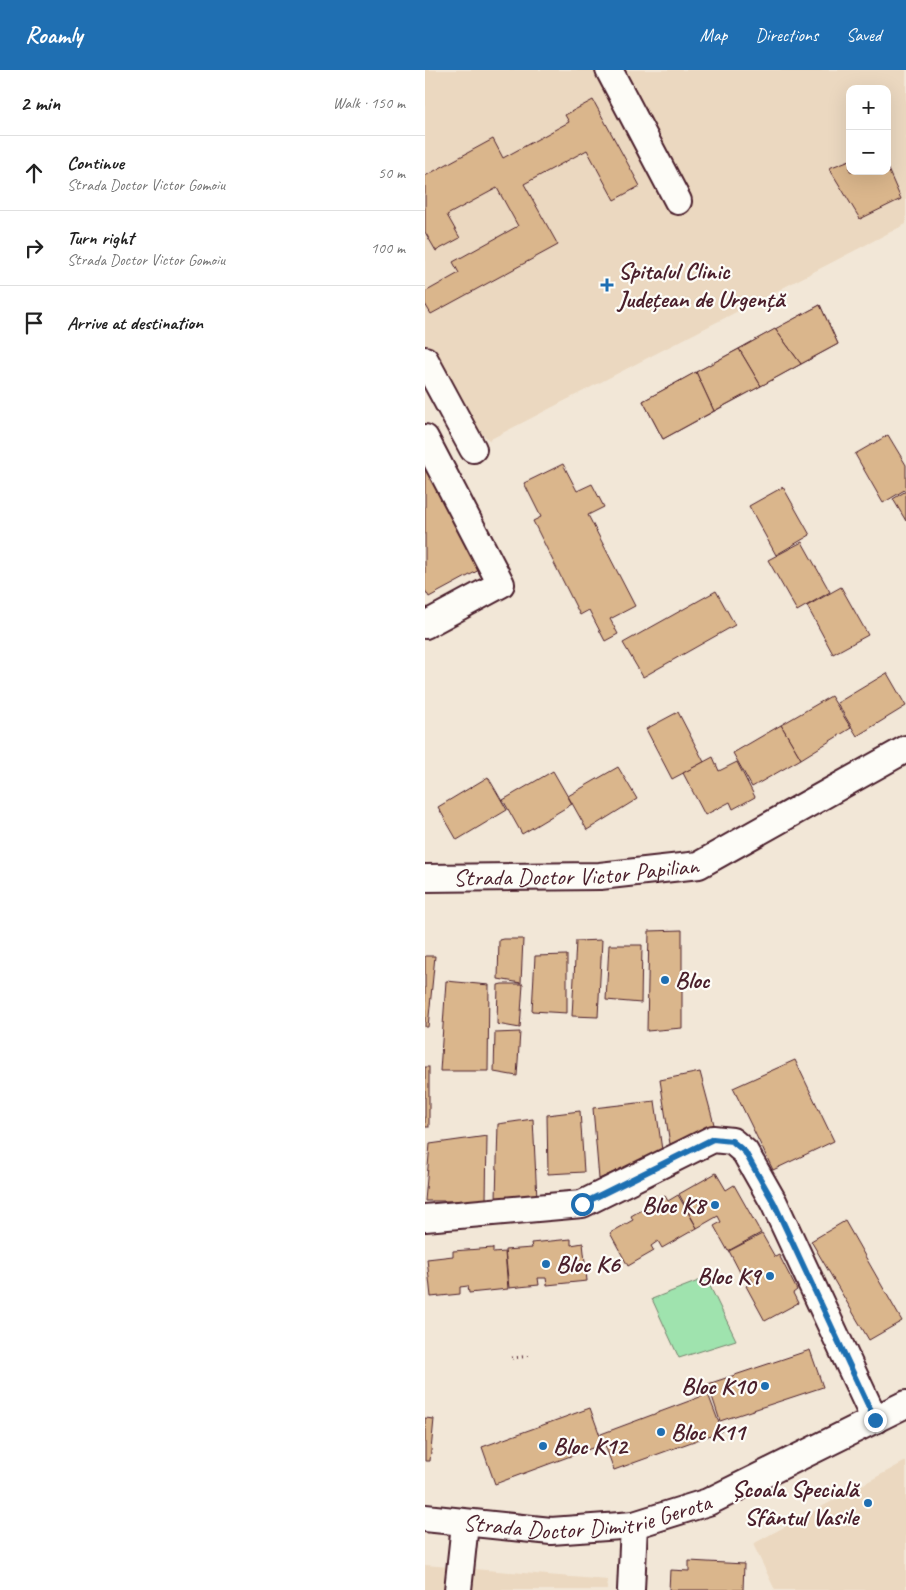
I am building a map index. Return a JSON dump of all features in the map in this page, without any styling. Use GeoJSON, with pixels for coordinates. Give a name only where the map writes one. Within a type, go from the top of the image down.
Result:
{"type":"FeatureCollection","features":[{"type":"Feature","properties":{"kind":"street"},"geometry":{"type":"LineString","coordinates":[[609,70],[677,201]]}},
{"type":"Feature","properties":{"kind":"street"},"geometry":{"type":"LineString","coordinates":[[425,360],[473,449]]}},
{"type":"Feature","properties":{"kind":"street"},"geometry":{"type":"LineString","coordinates":[[425,438],[501,584],[425,625]]}},
{"type":"Feature","properties":{"kind":"street","name":"Strada Doctor Victor Papilian"},"geometry":{"type":"LineString","coordinates":[[425,878],[600,876],[699,865],[906,749]]}},
{"type":"Feature","properties":{"kind":"street"},"geometry":{"type":"LineString","coordinates":[[425,1218],[582,1204],[713,1139],[732,1141],[745,1152],[774,1203],[875,1420]]}},
{"type":"Feature","properties":{"kind":"street","name":"Strada Doctor Dimitrie Gerota"},"geometry":{"type":"LineString","coordinates":[[425,1518],[465,1524],[551,1531],[634,1525],[708,1502],[906,1404]]}},
{"type":"Feature","properties":{"kind":"street"},"geometry":{"type":"LineString","coordinates":[[458,1590],[465,1524]]}},
{"type":"Feature","properties":{"kind":"street"},"geometry":{"type":"LineString","coordinates":[[631,1590],[634,1525]]}},
{"type":"Feature","properties":{"kind":"path"},"geometry":{"type":"LineString","coordinates":[[512,1358],[531,1356]]}},
{"type":"Feature","properties":{"kind":"shaded area","name":"Spitalul Clinic Județean de Urgență"},"geometry":{"type":"Polygon","coordinates":[[[425,70],[906,70],[906,224],[489,440],[460,415],[425,346],[425,70]]]}},
{"type":"Feature","properties":{"kind":"shaded area","name":"Școala Specială Sfântul Vasile"},"geometry":{"type":"Polygon","coordinates":[[[906,1461],[906,1590],[775,1590],[753,1544],[906,1461]]]}},
{"type":"Feature","properties":{"kind":"shaded area"},"geometry":{"type":"Polygon","coordinates":[[[425,1565],[608,1580],[607,1590],[425,1590],[425,1565]]]}},
{"type":"Feature","properties":{"kind":"green space"},"geometry":{"type":"Polygon","coordinates":[[[706,1278],[736,1340],[679,1358],[652,1299],[706,1278]]]}},
{"type":"Feature","properties":{"kind":"building"},"geometry":{"type":"Polygon","coordinates":[[[593,100],[640,186],[614,200],[587,150],[524,184],[558,245],[431,314],[425,304],[425,292],[459,273],[453,262],[518,226],[497,188],[447,215],[460,238],[436,251],[425,232],[425,176],[493,139],[503,158],[569,122],[565,115],[593,100]]]}},
{"type":"Feature","properties":{"kind":"building"},"geometry":{"type":"Polygon","coordinates":[[[846,162],[846,175],[890,175],[901,199],[860,219],[829,168],[846,162]]]}},
{"type":"Feature","properties":{"kind":"building"},"geometry":{"type":"Polygon","coordinates":[[[820,305],[838,344],[663,439],[643,401],[820,305]]]}},
{"type":"Feature","properties":{"kind":"building"},"geometry":{"type":"Polygon","coordinates":[[[820,305],[838,344],[801,364],[775,329],[820,305]]]}},
{"type":"Feature","properties":{"kind":"building"},"geometry":{"type":"Polygon","coordinates":[[[775,329],[801,364],[761,386],[739,349],[775,329]]]}},
{"type":"Feature","properties":{"kind":"building"},"geometry":{"type":"Polygon","coordinates":[[[739,349],[761,386],[714,411],[696,372],[739,349]]]}},
{"type":"Feature","properties":{"kind":"building"},"geometry":{"type":"Polygon","coordinates":[[[696,372],[714,411],[663,439],[643,401],[696,372]]]}},
{"type":"Feature","properties":{"kind":"building"},"geometry":{"type":"Polygon","coordinates":[[[888,435],[906,465],[906,489],[883,503],[855,454],[888,435]]]}},
{"type":"Feature","properties":{"kind":"building"},"geometry":{"type":"Polygon","coordinates":[[[425,464],[481,569],[429,597],[425,590],[425,464]]]}},
{"type":"Feature","properties":{"kind":"building"},"geometry":{"type":"Polygon","coordinates":[[[563,464],[577,491],[592,484],[604,507],[588,515],[635,606],[610,619],[618,634],[605,641],[589,610],[580,615],[533,521],[541,517],[524,483],[563,464]]]}},
{"type":"Feature","properties":{"kind":"building"},"geometry":{"type":"Polygon","coordinates":[[[783,487],[810,535],[776,555],[749,506],[783,487]]]}},
{"type":"Feature","properties":{"kind":"building"},"geometry":{"type":"Polygon","coordinates":[[[906,491],[906,521],[893,499],[906,491]]]}},
{"type":"Feature","properties":{"kind":"building"},"geometry":{"type":"Polygon","coordinates":[[[802,542],[830,592],[797,611],[768,560],[802,542]]]}},
{"type":"Feature","properties":{"kind":"building"},"geometry":{"type":"Polygon","coordinates":[[[841,587],[868,635],[833,654],[807,606],[841,587]]]}},
{"type":"Feature","properties":{"kind":"building"},"geometry":{"type":"Polygon","coordinates":[[[716,591],[735,625],[643,677],[623,643],[716,591]]]}},
{"type":"Feature","properties":{"kind":"building"},"geometry":{"type":"Polygon","coordinates":[[[887,673],[906,706],[857,736],[837,703],[887,673]]]}},
{"type":"Feature","properties":{"kind":"building"},"geometry":{"type":"Polygon","coordinates":[[[831,696],[851,728],[801,759],[781,725],[831,696]]]}},
{"type":"Feature","properties":{"kind":"building"},"geometry":{"type":"Polygon","coordinates":[[[678,712],[704,762],[672,779],[646,729],[678,712]]]}},
{"type":"Feature","properties":{"kind":"building"},"geometry":{"type":"Polygon","coordinates":[[[781,725],[801,759],[752,787],[733,753],[781,725]]]}},
{"type":"Feature","properties":{"kind":"building"},"geometry":{"type":"Polygon","coordinates":[[[713,757],[719,771],[737,762],[755,797],[733,809],[730,802],[705,815],[683,773],[713,757]]]}},
{"type":"Feature","properties":{"kind":"building"},"geometry":{"type":"Polygon","coordinates":[[[618,767],[637,799],[587,830],[568,796],[618,767]]]}},
{"type":"Feature","properties":{"kind":"building"},"geometry":{"type":"Polygon","coordinates":[[[553,771],[572,804],[522,834],[503,800],[553,771]]]}},
{"type":"Feature","properties":{"kind":"building"},"geometry":{"type":"Polygon","coordinates":[[[488,777],[507,810],[457,840],[438,807],[488,777]]]}},
{"type":"Feature","properties":{"kind":"building","name":"Bloc"},"geometry":{"type":"Polygon","coordinates":[[[682,930],[682,1028],[647,1031],[649,931],[682,930]]]}},
{"type":"Feature","properties":{"kind":"building"},"geometry":{"type":"Polygon","coordinates":[[[523,939],[521,983],[498,979],[499,940],[523,939]]]}},
{"type":"Feature","properties":{"kind":"building"},"geometry":{"type":"Polygon","coordinates":[[[602,940],[598,1017],[572,1016],[576,941],[602,940]]]}},
{"type":"Feature","properties":{"kind":"building"},"geometry":{"type":"Polygon","coordinates":[[[609,945],[642,945],[641,1003],[606,1000],[609,945]]]}},
{"type":"Feature","properties":{"kind":"building"},"geometry":{"type":"Polygon","coordinates":[[[567,955],[567,1013],[532,1011],[535,956],[567,955]]]}},
{"type":"Feature","properties":{"kind":"building"},"geometry":{"type":"Polygon","coordinates":[[[425,956],[435,956],[428,1027],[425,1027],[425,956]]]}},
{"type":"Feature","properties":{"kind":"building"},"geometry":{"type":"Polygon","coordinates":[[[446,981],[489,985],[488,1071],[440,1071],[446,981]]]}},
{"type":"Feature","properties":{"kind":"building"},"geometry":{"type":"Polygon","coordinates":[[[523,984],[520,1028],[497,1024],[498,985],[523,984]]]}},
{"type":"Feature","properties":{"kind":"building"},"geometry":{"type":"Polygon","coordinates":[[[520,1032],[517,1076],[494,1072],[495,1033],[520,1032]]]}},
{"type":"Feature","properties":{"kind":"building"},"geometry":{"type":"Polygon","coordinates":[[[795,1060],[834,1141],[773,1170],[733,1088],[795,1060]]]}},
{"type":"Feature","properties":{"kind":"building"},"geometry":{"type":"Polygon","coordinates":[[[425,1067],[429,1067],[429,1127],[425,1127],[425,1067]]]}},
{"type":"Feature","properties":{"kind":"building"},"geometry":{"type":"Polygon","coordinates":[[[700,1072],[715,1128],[670,1144],[660,1080],[700,1072]]]}},
{"type":"Feature","properties":{"kind":"building"},"geometry":{"type":"Polygon","coordinates":[[[655,1101],[662,1150],[599,1179],[593,1108],[655,1101]]]}},
{"type":"Feature","properties":{"kind":"building"},"geometry":{"type":"Polygon","coordinates":[[[580,1111],[584,1172],[548,1174],[547,1115],[580,1111]]]}},
{"type":"Feature","properties":{"kind":"building"},"geometry":{"type":"Polygon","coordinates":[[[533,1119],[537,1199],[496,1199],[498,1124],[533,1119]]]}},
{"type":"Feature","properties":{"kind":"building"},"geometry":{"type":"Polygon","coordinates":[[[487,1136],[486,1201],[425,1201],[430,1144],[487,1136]]]}},
{"type":"Feature","properties":{"kind":"building","name":"Bloc K8"},"geometry":{"type":"Polygon","coordinates":[[[716,1173],[726,1190],[734,1185],[761,1233],[728,1251],[714,1226],[721,1222],[718,1216],[697,1228],[679,1194],[716,1173]]]}},
{"type":"Feature","properties":{"kind":"building"},"geometry":{"type":"Polygon","coordinates":[[[678,1195],[697,1228],[662,1248],[658,1241],[651,1246],[654,1251],[628,1266],[610,1233],[633,1220],[631,1216],[665,1196],[668,1201],[678,1195]]]}},
{"type":"Feature","properties":{"kind":"building"},"geometry":{"type":"Polygon","coordinates":[[[845,1221],[902,1321],[869,1340],[811,1241],[845,1221]]]}},
{"type":"Feature","properties":{"kind":"building","name":"Bloc K9"},"geometry":{"type":"Polygon","coordinates":[[[762,1234],[775,1257],[779,1255],[797,1290],[793,1293],[798,1303],[765,1321],[746,1286],[753,1282],[749,1275],[743,1278],[729,1251],[762,1234]]]}},
{"type":"Feature","properties":{"kind":"building","name":"Bloc K6"},"geometry":{"type":"Polygon","coordinates":[[[571,1239],[571,1245],[583,1243],[587,1281],[547,1285],[546,1278],[538,1278],[539,1285],[509,1288],[505,1250],[532,1248],[531,1243],[571,1239]]]}},
{"type":"Feature","properties":{"kind":"building"},"geometry":{"type":"Polygon","coordinates":[[[493,1248],[493,1253],[505,1252],[508,1289],[469,1293],[468,1286],[460,1287],[460,1294],[431,1297],[427,1259],[453,1256],[453,1251],[493,1248]]]}},
{"type":"Feature","properties":{"kind":"building","name":"Bloc K10"},"geometry":{"type":"Polygon","coordinates":[[[810,1350],[823,1387],[720,1421],[708,1384],[810,1350]]]}},
{"type":"Feature","properties":{"kind":"building","name":"Bloc K11"},"geometry":{"type":"Polygon","coordinates":[[[708,1394],[722,1431],[614,1470],[601,1434],[708,1394]]]}},
{"type":"Feature","properties":{"kind":"building","name":"Bloc K12"},"geometry":{"type":"Polygon","coordinates":[[[590,1408],[603,1444],[495,1484],[482,1447],[590,1408]]]}},
{"type":"Feature","properties":{"kind":"building"},"geometry":{"type":"Polygon","coordinates":[[[425,1418],[434,1419],[430,1461],[425,1461],[425,1418]]]}},
{"type":"Feature","properties":{"kind":"building"},"geometry":{"type":"Polygon","coordinates":[[[689,1561],[744,1564],[743,1590],[669,1590],[670,1570],[689,1571],[689,1561]]]}},
{"type":"Feature","properties":{"kind":"place","name":"Spitalul Clinic Județean de Urgență"},"geometry":{"type":"Point","coordinates":[607,285]}},
{"type":"Feature","properties":{"kind":"place","name":"Bloc"},"geometry":{"type":"Point","coordinates":[665,980]}},
{"type":"Feature","properties":{"kind":"place","name":"Bloc K8"},"geometry":{"type":"Point","coordinates":[715,1205]}},
{"type":"Feature","properties":{"kind":"place","name":"Bloc K6"},"geometry":{"type":"Point","coordinates":[546,1264]}},
{"type":"Feature","properties":{"kind":"place","name":"Bloc K9"},"geometry":{"type":"Point","coordinates":[770,1276]}},
{"type":"Feature","properties":{"kind":"place","name":"Bloc K10"},"geometry":{"type":"Point","coordinates":[765,1386]}},
{"type":"Feature","properties":{"kind":"place","name":"Bloc K11"},"geometry":{"type":"Point","coordinates":[661,1432]}},
{"type":"Feature","properties":{"kind":"place","name":"Bloc K12"},"geometry":{"type":"Point","coordinates":[543,1446]}},
{"type":"Feature","properties":{"kind":"place","name":"Școala Specială Sfântul Vasile"},"geometry":{"type":"Point","coordinates":[868,1503]}},
{"type":"Feature","properties":{"kind":"route"},"geometry":{"type":"LineString","coordinates":[[582,1204],[713,1139],[732,1141],[745,1152],[774,1203],[875,1420]]}}]}
